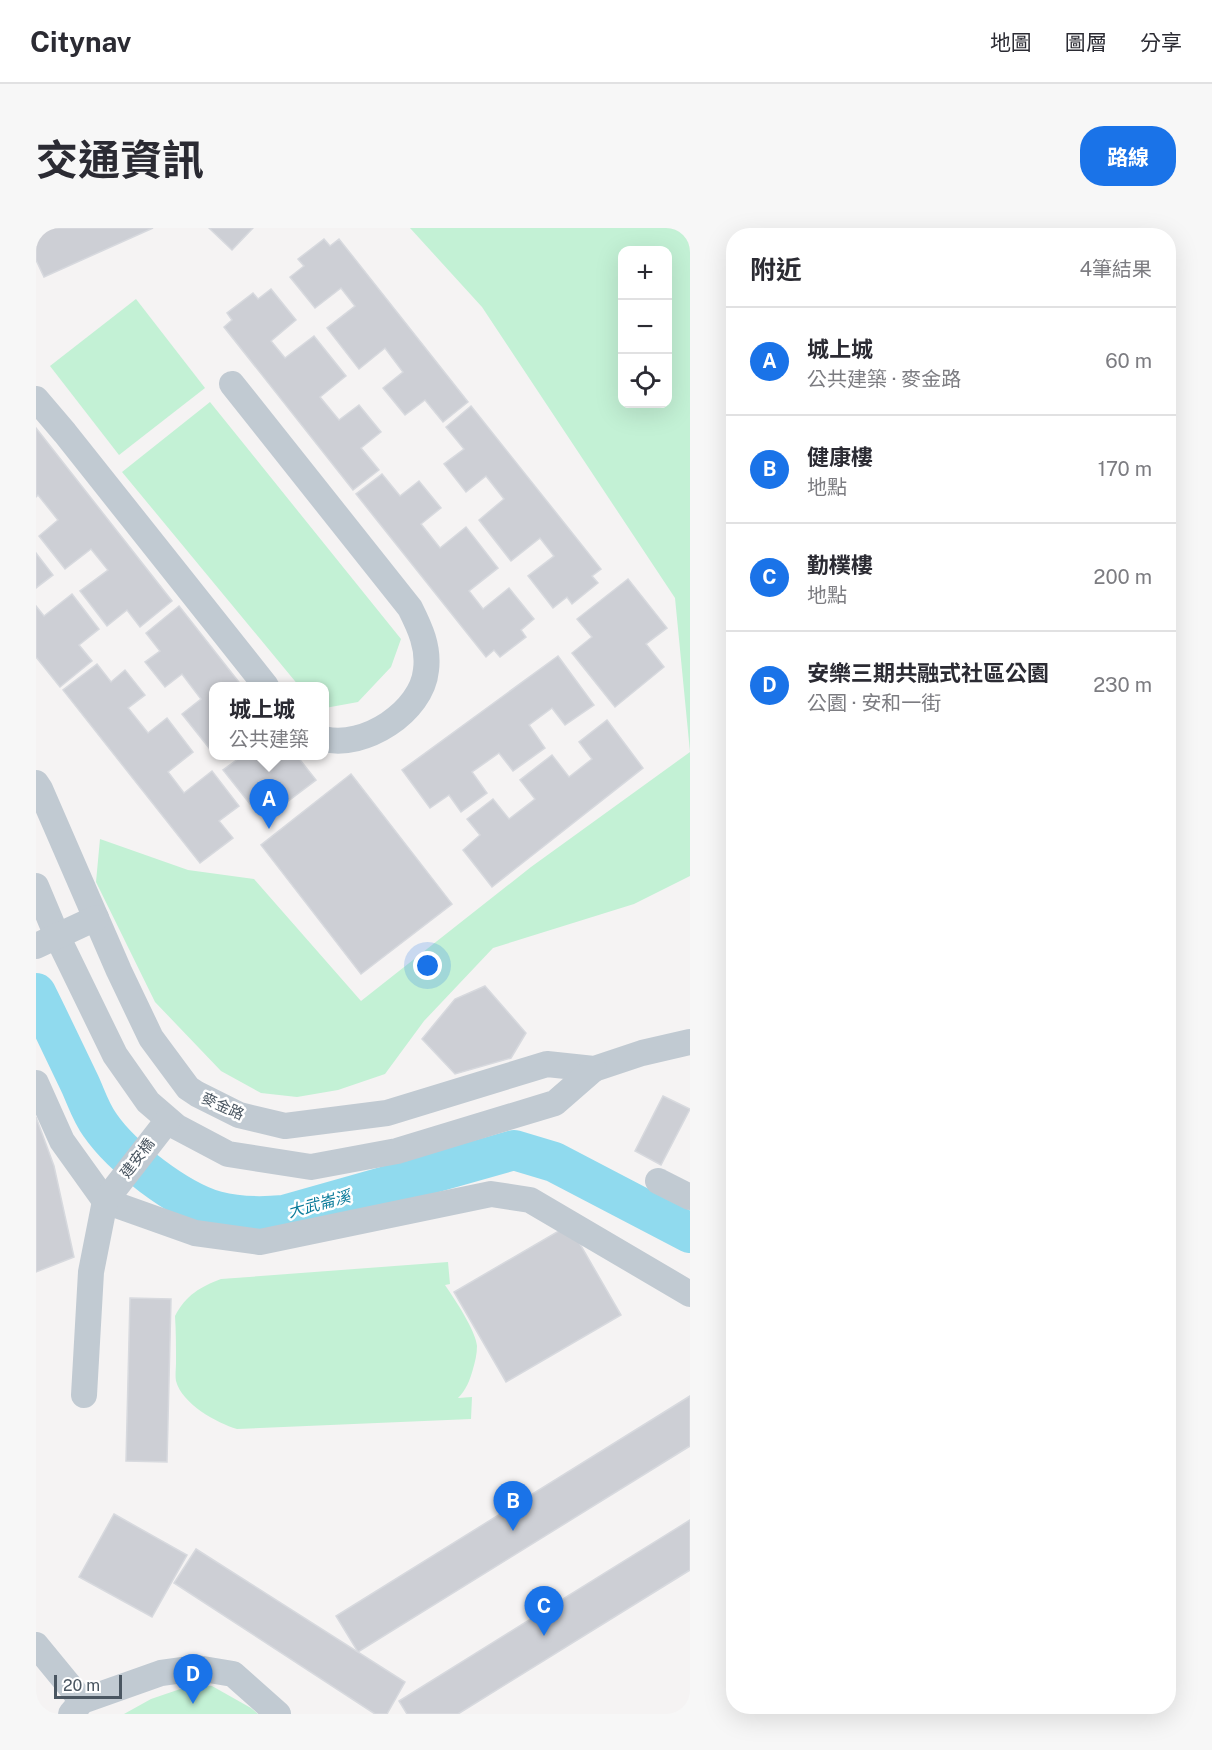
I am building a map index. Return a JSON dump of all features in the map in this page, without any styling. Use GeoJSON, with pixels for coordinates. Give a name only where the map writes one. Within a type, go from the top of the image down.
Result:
{"type":"FeatureCollection","features":[{"type":"Feature","properties":{"kind":"street"},"geometry":{"type":"LineString","coordinates":[[232,384],[410,608],[422,632],[426,652],[426,671],[423,688],[411,703],[394,721],[375,733],[354,740],[329,740]]}},
{"type":"Feature","properties":{"kind":"street"},"geometry":{"type":"LineString","coordinates":[[36,399],[66,433],[262,682]]}},
{"type":"Feature","properties":{"kind":"street","name":"麥金路"},"geometry":{"type":"LineString","coordinates":[[36,783],[151,1038],[188,1088],[197,1094],[239,1115],[285,1126],[387,1113],[547,1064],[594,1069]]}},
{"type":"Feature","properties":{"kind":"street","name":"麥金路"},"geometry":{"type":"LineString","coordinates":[[36,886],[46,941],[115,1055],[162,1126],[177,1127],[228,1154],[311,1167],[397,1151],[555,1103],[594,1069],[642,1053],[690,1042]]}},
{"type":"Feature","properties":{"kind":"street"},"geometry":{"type":"LineString","coordinates":[[46,941],[96,918]]}},
{"type":"Feature","properties":{"kind":"street"},"geometry":{"type":"LineString","coordinates":[[36,1083],[62,1141],[111,1193],[195,1233],[260,1242],[491,1194],[530,1200],[690,1294]]}},
{"type":"Feature","properties":{"kind":"street","name":"建安橋"},"geometry":{"type":"LineString","coordinates":[[111,1193],[162,1126]]}},
{"type":"Feature","properties":{"kind":"street"},"geometry":{"type":"LineString","coordinates":[[658,1182],[690,1197]]}},
{"type":"Feature","properties":{"kind":"street"},"geometry":{"type":"LineString","coordinates":[[84,1395],[91,1272],[111,1193]]}},
{"type":"Feature","properties":{"kind":"street"},"geometry":{"type":"LineString","coordinates":[[36,1645],[77,1708],[161,1673],[197,1668],[233,1674],[278,1714]]}},
{"type":"Feature","properties":{"kind":"green space"},"geometry":{"type":"Polygon","coordinates":[[[410,228],[690,228],[690,752],[675,598],[482,307],[410,228]]]}},
{"type":"Feature","properties":{"kind":"green space"},"geometry":{"type":"Polygon","coordinates":[[[136,299],[205,388],[119,455],[50,366],[136,299]]]}},
{"type":"Feature","properties":{"kind":"green space"},"geometry":{"type":"Polygon","coordinates":[[[210,402],[401,639],[391,667],[358,702],[329,707],[329,682],[296,682],[122,472],[210,402]]]}},
{"type":"Feature","properties":{"kind":"green space"},"geometry":{"type":"Polygon","coordinates":[[[690,752],[690,876],[634,904],[493,948],[424,1021],[385,1074],[338,1090],[297,1097],[261,1093],[221,1071],[155,1002],[96,882],[100,839],[188,870],[254,879],[361,1001],[531,867],[690,752]]]}},
{"type":"Feature","properties":{"kind":"green space"},"geometry":{"type":"Polygon","coordinates":[[[448,1262],[450,1284],[445,1285],[469,1324],[477,1346],[471,1377],[458,1398],[472,1397],[471,1419],[237,1429],[201,1411],[185,1397],[180,1389],[176,1379],[175,1316],[189,1297],[206,1285],[221,1279],[448,1262]]]}},
{"type":"Feature","properties":{"kind":"green space"},"geometry":{"type":"Polygon","coordinates":[[[192,1685],[212,1686],[258,1714],[124,1714],[151,1699],[192,1685]]]}},
{"type":"Feature","properties":{"kind":"building"},"geometry":{"type":"Polygon","coordinates":[[[36,228],[153,228],[44,277],[36,260],[36,228]]]}},
{"type":"Feature","properties":{"kind":"building"},"geometry":{"type":"Polygon","coordinates":[[[209,228],[253,228],[232,250],[209,228]]]}},
{"type":"Feature","properties":{"kind":"building"},"geometry":{"type":"Polygon","coordinates":[[[324,239],[330,246],[339,239],[468,402],[443,422],[425,400],[405,415],[383,388],[403,372],[385,348],[359,369],[327,328],[355,306],[341,288],[315,308],[290,277],[304,266],[298,259],[324,239]]]}},
{"type":"Feature","properties":{"kind":"building"},"geometry":{"type":"Polygon","coordinates":[[[271,289],[296,320],[271,341],[285,358],[314,336],[346,376],[320,397],[339,420],[359,405],[381,432],[361,448],[379,470],[353,490],[224,327],[232,320],[227,313],[253,293],[258,299],[271,289]]]}},
{"type":"Feature","properties":{"kind":"building"},"geometry":{"type":"Polygon","coordinates":[[[471,406],[601,569],[592,576],[598,583],[572,604],[567,597],[553,608],[528,576],[554,556],[540,538],[511,561],[479,520],[504,499],[486,476],[466,492],[444,464],[464,449],[446,427],[471,406]]]}},
{"type":"Feature","properties":{"kind":"building"},"geometry":{"type":"Polygon","coordinates":[[[36,428],[172,601],[140,627],[127,610],[107,626],[80,591],[108,570],[91,549],[65,569],[39,536],[58,520],[38,495],[36,497],[36,428]]]}},
{"type":"Feature","properties":{"kind":"building"},"geometry":{"type":"Polygon","coordinates":[[[382,474],[400,496],[419,481],[441,508],[421,524],[440,548],[466,527],[498,568],[469,591],[483,609],[509,588],[534,619],[521,630],[526,637],[500,657],[494,650],[486,657],[356,494],[382,474]]]}},
{"type":"Feature","properties":{"kind":"building"},"geometry":{"type":"Polygon","coordinates":[[[36,553],[53,575],[36,588],[36,553]]]}},
{"type":"Feature","properties":{"kind":"building"},"geometry":{"type":"Polygon","coordinates":[[[628,579],[667,628],[646,644],[664,667],[615,707],[572,653],[592,637],[577,619],[628,579]]]}},
{"type":"Feature","properties":{"kind":"building"},"geometry":{"type":"Polygon","coordinates":[[[72,594],[99,629],[79,645],[92,661],[60,687],[36,657],[36,606],[44,616],[72,594]]]}},
{"type":"Feature","properties":{"kind":"building"},"geometry":{"type":"Polygon","coordinates":[[[179,606],[239,682],[209,682],[209,748],[182,714],[201,699],[182,674],[165,687],[145,662],[160,651],[146,633],[179,606]]]}},
{"type":"Feature","properties":{"kind":"building"},"geometry":{"type":"Polygon","coordinates":[[[558,656],[594,705],[565,725],[552,708],[529,725],[545,748],[513,771],[499,753],[472,772],[487,793],[461,812],[449,795],[430,808],[402,770],[558,656]]]}},
{"type":"Feature","properties":{"kind":"building"},"geometry":{"type":"Polygon","coordinates":[[[97,664],[111,682],[125,670],[145,695],[128,708],[148,733],[167,718],[193,752],[168,772],[184,793],[212,771],[239,806],[219,821],[233,838],[200,863],[63,690],[97,664]]]}},
{"type":"Feature","properties":{"kind":"building"},"geometry":{"type":"Polygon","coordinates":[[[607,720],[643,768],[492,887],[463,850],[480,835],[467,819],[493,799],[509,819],[535,799],[520,780],[552,755],[569,777],[592,759],[579,742],[607,720]]]}},
{"type":"Feature","properties":{"kind":"building"},"geometry":{"type":"Polygon","coordinates":[[[237,760],[300,760],[316,780],[283,805],[270,789],[250,804],[223,770],[237,760]]]}},
{"type":"Feature","properties":{"kind":"building"},"geometry":{"type":"Polygon","coordinates":[[[351,774],[452,904],[361,974],[261,845],[351,774]]]}},
{"type":"Feature","properties":{"kind":"building"},"geometry":{"type":"Polygon","coordinates":[[[485,986],[526,1033],[511,1058],[455,1074],[422,1039],[455,999],[485,986]]]}},
{"type":"Feature","properties":{"kind":"building"},"geometry":{"type":"Polygon","coordinates":[[[663,1096],[690,1109],[661,1165],[635,1151],[663,1096]]]}},
{"type":"Feature","properties":{"kind":"building"},"geometry":{"type":"Polygon","coordinates":[[[36,1117],[54,1166],[74,1257],[36,1272],[36,1117]]]}},
{"type":"Feature","properties":{"kind":"building"},"geometry":{"type":"Polygon","coordinates":[[[569,1225],[621,1315],[506,1382],[454,1292],[569,1225]]]}},
{"type":"Feature","properties":{"kind":"building"},"geometry":{"type":"Polygon","coordinates":[[[130,1298],[171,1299],[167,1462],[126,1461],[130,1298]]]}},
{"type":"Feature","properties":{"kind":"building"},"geometry":{"type":"Polygon","coordinates":[[[690,1396],[690,1446],[358,1652],[336,1616],[690,1396]]]}},
{"type":"Feature","properties":{"kind":"building"},"geometry":{"type":"Polygon","coordinates":[[[114,1514],[187,1555],[152,1617],[79,1577],[114,1514]]]}},
{"type":"Feature","properties":{"kind":"building"},"geometry":{"type":"Polygon","coordinates":[[[690,1520],[690,1570],[458,1714],[407,1714],[399,1701],[690,1520]]]}},
{"type":"Feature","properties":{"kind":"building"},"geometry":{"type":"Polygon","coordinates":[[[196,1549],[405,1682],[387,1714],[375,1714],[174,1583],[196,1549]]]}},
{"type":"Feature","properties":{"kind":"building"},"geometry":{"type":"Polygon","coordinates":[[[690,1706],[690,1714],[677,1714],[690,1706]]]}},
{"type":"Feature","properties":{"kind":"waterway","name":"大武崙溪"},"geometry":{"type":"LineString","coordinates":[[36,993],[100,1125],[122,1150],[152,1176],[185,1197],[216,1211],[250,1216],[284,1215],[514,1150],[554,1162],[690,1233]]}},
{"type":"Feature","properties":{"kind":"place","name":"城上城"},"geometry":{"type":"Point","coordinates":[269,829]}},
{"type":"Feature","properties":{"kind":"place","name":"健康樓"},"geometry":{"type":"Point","coordinates":[513,1531]}},
{"type":"Feature","properties":{"kind":"place","name":"勤樸樓"},"geometry":{"type":"Point","coordinates":[544,1636]}},
{"type":"Feature","properties":{"kind":"place","name":"安樂三期共融式社區公園"},"geometry":{"type":"Point","coordinates":[193,1704]}}]}
